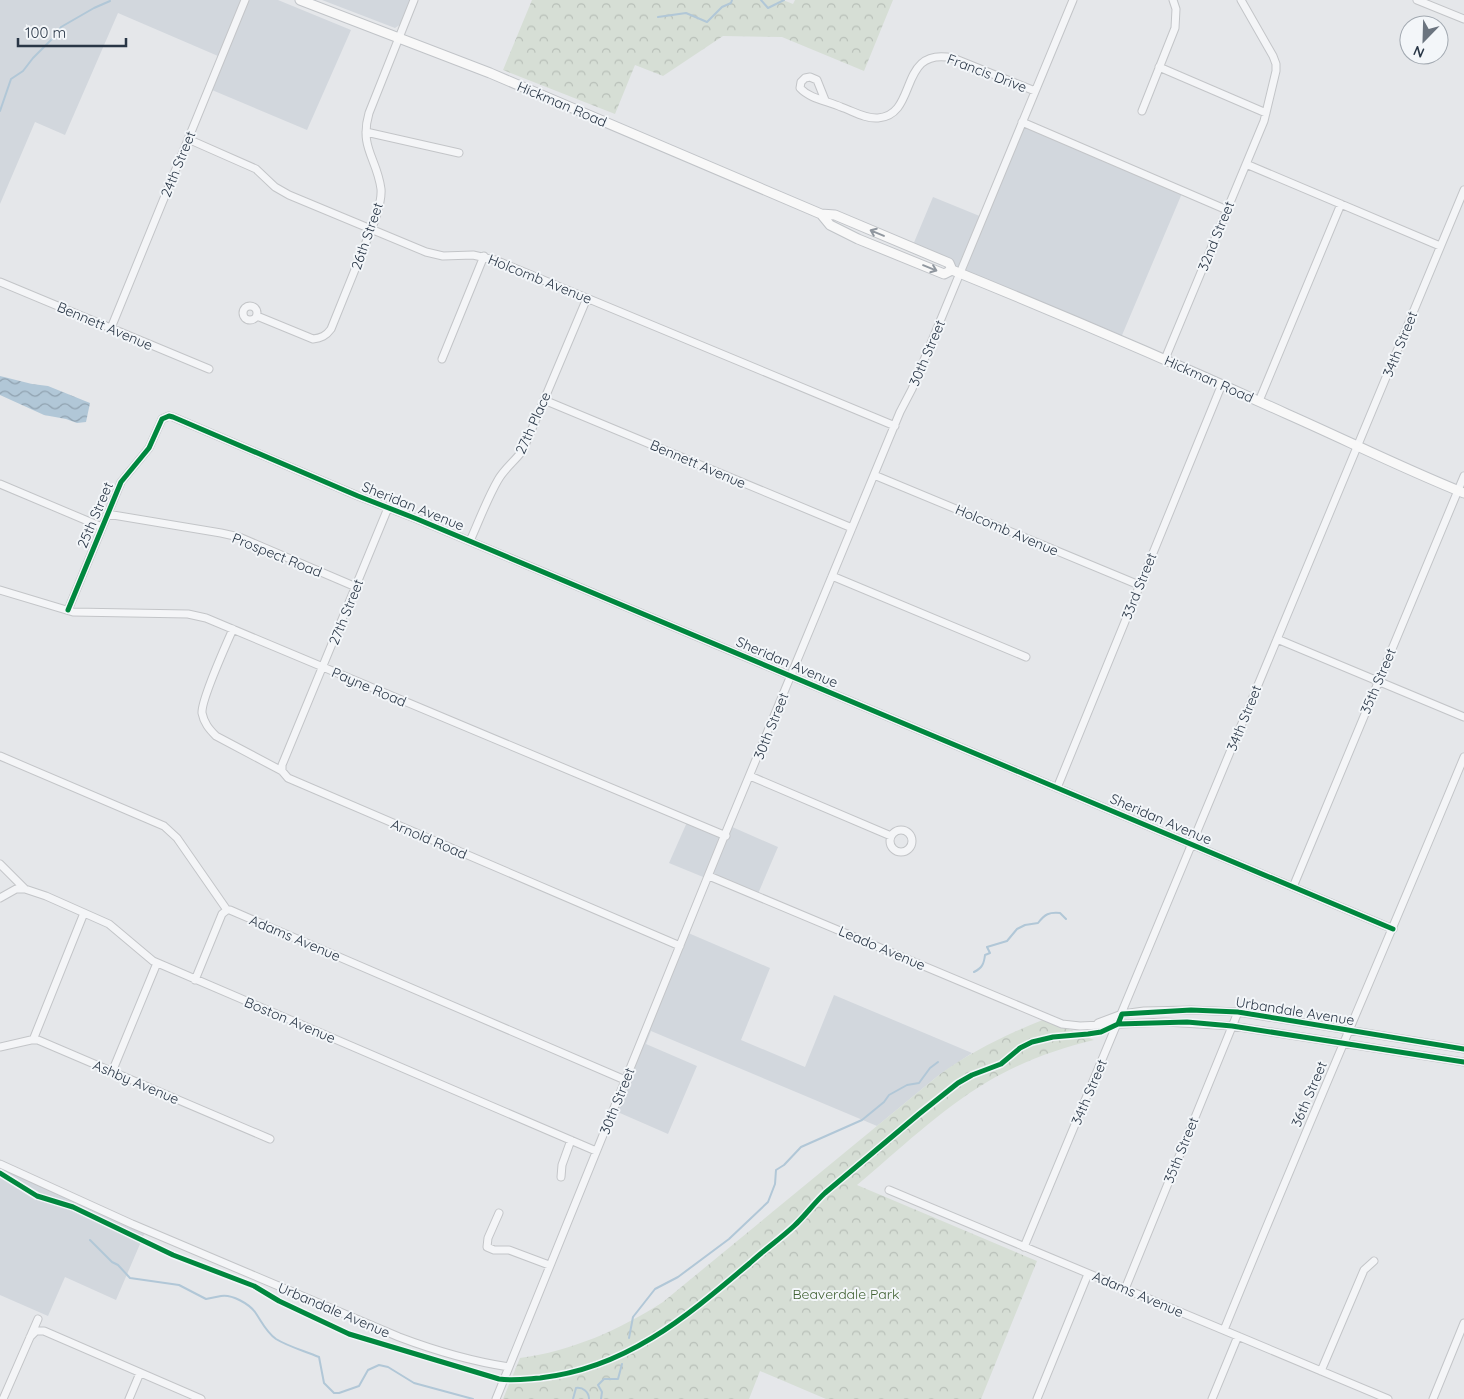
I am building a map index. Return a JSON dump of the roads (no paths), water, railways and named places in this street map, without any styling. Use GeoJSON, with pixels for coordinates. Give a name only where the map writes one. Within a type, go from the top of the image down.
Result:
{"type":"FeatureCollection","features":[{"type":"Feature","properties":{"kind":"main road","name":"Hickman Road"},"geometry":{"type":"LineString","coordinates":[[300,0],[490,73],[821,214],[834,215],[940,259],[949,263],[956,271],[1165,359],[1425,478],[1461,492]]}},
{"type":"Feature","properties":{"kind":"main road","name":"Hickman Road"},"geometry":{"type":"LineString","coordinates":[[821,214],[830,225],[883,250],[944,274],[956,271]]}},
{"type":"Feature","properties":{"kind":"street","name":"24th Street"},"geometry":{"type":"LineString","coordinates":[[111,328],[245,0]]}},
{"type":"Feature","properties":{"kind":"street","name":"26th Street"},"geometry":{"type":"LineString","coordinates":[[257,316],[313,339],[327,335],[331,329],[372,229],[380,203],[381,191],[366,142],[365,126],[414,0]]}},
{"type":"Feature","properties":{"kind":"street","name":"30th Street"},"geometry":{"type":"LineString","coordinates":[[496,1399],[832,576],[912,389],[956,271],[1035,92],[1073,0]]}},
{"type":"Feature","properties":{"kind":"street"},"geometry":{"type":"LineString","coordinates":[[1142,111],[1175,28],[1176,9],[1173,0]]}},
{"type":"Feature","properties":{"kind":"street","name":"32nd Street"},"geometry":{"type":"LineString","coordinates":[[1165,359],[1266,113],[1276,64],[1241,0]]}},
{"type":"Feature","properties":{"kind":"street"},"geometry":{"type":"LineString","coordinates":[[1417,0],[1464,20]]}},
{"type":"Feature","properties":{"kind":"street","name":"Francis Drive"},"geometry":{"type":"LineString","coordinates":[[825,100],[868,118],[887,116],[895,111],[900,104],[912,76],[920,64],[943,56],[954,58],[1035,92]]}},
{"type":"Feature","properties":{"kind":"street"},"geometry":{"type":"LineString","coordinates":[[1159,67],[1266,113]]}},
{"type":"Feature","properties":{"kind":"street"},"geometry":{"type":"LineString","coordinates":[[1022,122],[1227,210]]}},
{"type":"Feature","properties":{"kind":"street"},"geometry":{"type":"LineString","coordinates":[[366,132],[459,153]]}},
{"type":"Feature","properties":{"kind":"street","name":"Holcomb Avenue"},"geometry":{"type":"LineString","coordinates":[[188,140],[256,169],[275,187],[289,195],[426,252],[443,256],[484,256],[895,426]]}},
{"type":"Feature","properties":{"kind":"street"},"geometry":{"type":"LineString","coordinates":[[1246,164],[1440,246]]}},
{"type":"Feature","properties":{"kind":"street","name":"34th Street"},"geometry":{"type":"LineString","coordinates":[[1024,1247],[1464,190]]}},
{"type":"Feature","properties":{"kind":"street"},"geometry":{"type":"LineString","coordinates":[[1259,401],[1341,204]]}},
{"type":"Feature","properties":{"kind":"street"},"geometry":{"type":"LineString","coordinates":[[442,359],[484,256]]}},
{"type":"Feature","properties":{"kind":"street","name":"Bennett Avenue"},"geometry":{"type":"LineString","coordinates":[[0,282],[209,369]]}},
{"type":"Feature","properties":{"kind":"street","name":"27th Place"},"geometry":{"type":"LineString","coordinates":[[470,541],[498,480],[523,450],[586,298]]}},
{"type":"Feature","properties":{"kind":"street","name":"33rd Street"},"geometry":{"type":"LineString","coordinates":[[1057,788],[1222,384]]}},
{"type":"Feature","properties":{"kind":"street","name":"Bennett Avenue"},"geometry":{"type":"LineString","coordinates":[[544,400],[852,528]]}},
{"type":"Feature","properties":{"kind":"street","name":"25th Street"},"geometry":{"type":"LineString","coordinates":[[68,610],[121,482],[149,448],[159,423],[165,417],[173,417]]}},
{"type":"Feature","properties":{"kind":"street","name":"Sheridan Avenue"},"geometry":{"type":"LineString","coordinates":[[173,417],[1393,929]]}},
{"type":"Feature","properties":{"kind":"street","name":"Holcomb Avenue"},"geometry":{"type":"LineString","coordinates":[[874,475],[1139,586]]}},
{"type":"Feature","properties":{"kind":"street","name":"35th Street"},"geometry":{"type":"LineString","coordinates":[[1293,887],[1378,681],[1461,492],[1464,476]]}},
{"type":"Feature","properties":{"kind":"street"},"geometry":{"type":"LineString","coordinates":[[0,484],[102,527]]}},
{"type":"Feature","properties":{"kind":"street","name":"27th Street"},"geometry":{"type":"LineString","coordinates":[[282,771],[282,766],[388,508]]}},
{"type":"Feature","properties":{"kind":"street","name":"Prospect Road"},"geometry":{"type":"LineString","coordinates":[[107,514],[239,537],[356,587]]}},
{"type":"Feature","properties":{"kind":"street"},"geometry":{"type":"LineString","coordinates":[[832,576],[1026,656]]}},
{"type":"Feature","properties":{"kind":"street","name":"Payne Road"},"geometry":{"type":"LineString","coordinates":[[0,590],[68,610],[86,613],[188,614],[206,618],[726,836]]}},
{"type":"Feature","properties":{"kind":"street","name":"Arnold Road"},"geometry":{"type":"LineString","coordinates":[[232,629],[202,705],[204,721],[209,730],[216,736],[282,771],[288,778],[680,946]]}},
{"type":"Feature","properties":{"kind":"street"},"geometry":{"type":"LineString","coordinates":[[1277,639],[1464,717]]}},
{"type":"Feature","properties":{"kind":"street"},"geometry":{"type":"LineString","coordinates":[[0,756],[164,826],[177,838],[227,910],[222,914],[195,980]]}},
{"type":"Feature","properties":{"kind":"street","name":"36th Street"},"geometry":{"type":"LineString","coordinates":[[1224,1330],[1348,1030],[1393,929],[1464,757]]}},
{"type":"Feature","properties":{"kind":"street"},"geometry":{"type":"LineString","coordinates":[[750,776],[891,836]]}},
{"type":"Feature","properties":{"kind":"street","name":"Boston Avenue"},"geometry":{"type":"LineString","coordinates":[[0,864],[25,889],[109,924],[133,946],[157,963],[596,1151]]}},
{"type":"Feature","properties":{"kind":"street","name":"Leado Avenue"},"geometry":{"type":"LineString","coordinates":[[709,876],[1054,1021]]}},
{"type":"Feature","properties":{"kind":"street"},"geometry":{"type":"LineString","coordinates":[[0,898],[16,889],[25,889]]}},
{"type":"Feature","properties":{"kind":"street","name":"Adams Avenue"},"geometry":{"type":"LineString","coordinates":[[227,910],[625,1080]]}},
{"type":"Feature","properties":{"kind":"street"},"geometry":{"type":"LineString","coordinates":[[0,1047],[33,1040],[84,913]]}},
{"type":"Feature","properties":{"kind":"street"},"geometry":{"type":"LineString","coordinates":[[112,1072],[157,963]]}},
{"type":"Feature","properties":{"kind":"street","name":"Urbandale Avenue"},"geometry":{"type":"LineString","coordinates":[[1096,1024],[1122,1014],[1191,1010],[1238,1012],[1464,1049]]}},
{"type":"Feature","properties":{"kind":"street","name":"35th Street"},"geometry":{"type":"LineString","coordinates":[[1125,1289],[1238,1012]]}},
{"type":"Feature","properties":{"kind":"street","name":"Urbandale Avenue"},"geometry":{"type":"LineString","coordinates":[[1054,1021],[1080,1026],[1188,1022],[1232,1026],[1464,1062]]}},
{"type":"Feature","properties":{"kind":"street","name":"Ashby Avenue"},"geometry":{"type":"LineString","coordinates":[[33,1040],[270,1138]]}},
{"type":"Feature","properties":{"kind":"street"},"geometry":{"type":"LineString","coordinates":[[561,1176],[562,1165],[571,1140]]}},
{"type":"Feature","properties":{"kind":"street","name":"Urbandale Avenue"},"geometry":{"type":"LineString","coordinates":[[0,1164],[132,1224],[399,1338],[436,1351],[474,1361],[509,1367]]}},
{"type":"Feature","properties":{"kind":"street","name":"Adams Avenue"},"geometry":{"type":"LineString","coordinates":[[889,1190],[1388,1399]]}},
{"type":"Feature","properties":{"kind":"street"},"geometry":{"type":"LineString","coordinates":[[499,1213],[488,1238],[487,1247],[494,1250],[509,1250],[550,1265]]}},
{"type":"Feature","properties":{"kind":"street"},"geometry":{"type":"LineString","coordinates":[[1322,1371],[1364,1270],[1374,1261]]}},
{"type":"Feature","properties":{"kind":"street"},"geometry":{"type":"LineString","coordinates":[[1037,1399],[1088,1274]]}},
{"type":"Feature","properties":{"kind":"street"},"geometry":{"type":"LineString","coordinates":[[3,1399],[38,1319]]}},
{"type":"Feature","properties":{"kind":"street"},"geometry":{"type":"LineString","coordinates":[[1433,1399],[1464,1324]]}},
{"type":"Feature","properties":{"kind":"street"},"geometry":{"type":"LineString","coordinates":[[30,1337],[36,1331],[44,1331],[201,1399]]}},
{"type":"Feature","properties":{"kind":"street"},"geometry":{"type":"LineString","coordinates":[[1212,1399],[1238,1336]]}},
{"type":"Feature","properties":{"kind":"street"},"geometry":{"type":"LineString","coordinates":[[129,1399],[140,1373]]}},
{"type":"Feature","properties":{"kind":"water"},"geometry":{"type":"Polygon","coordinates":[[[0,376],[48,386],[90,403],[86,422],[77,423],[44,415],[0,395],[0,376]]]}},
{"type":"Feature","properties":{"kind":"waterway"},"geometry":{"type":"LineString","coordinates":[[658,17],[686,13],[707,22],[722,7],[731,3],[732,0]]}},
{"type":"Feature","properties":{"kind":"waterway"},"geometry":{"type":"LineString","coordinates":[[761,0],[768,8],[784,0]]}},
{"type":"Feature","properties":{"kind":"waterway"},"geometry":{"type":"LineString","coordinates":[[0,111],[11,79],[23,71],[57,34],[61,27],[110,1]]}},
{"type":"Feature","properties":{"kind":"waterway"},"geometry":{"type":"LineString","coordinates":[[974,972],[982,965],[985,955],[990,953],[987,947],[1007,941],[1017,929],[1025,925],[1038,923],[1050,913],[1060,913],[1066,919]]}},
{"type":"Feature","properties":{"kind":"waterway"},"geometry":{"type":"LineString","coordinates":[[629,1338],[633,1317],[655,1289],[678,1277],[729,1239],[768,1202],[775,1184],[776,1170],[784,1165],[801,1147],[862,1120],[884,1102],[889,1095],[907,1085],[919,1083],[930,1068],[938,1062]]}},
{"type":"Feature","properties":{"kind":"waterway"},"geometry":{"type":"LineString","coordinates":[[90,1240],[130,1278],[179,1285],[206,1299],[225,1296],[245,1303],[255,1312],[267,1330],[276,1339],[319,1357],[324,1383],[334,1393],[359,1386],[368,1370],[379,1365],[388,1367],[414,1383],[473,1399]]}},
{"type":"Feature","properties":{"kind":"waterway"},"geometry":{"type":"LineString","coordinates":[[601,1399],[602,1392],[598,1385],[604,1379],[618,1379],[622,1364]]}},
{"type":"Feature","properties":{"kind":"waterway"},"geometry":{"type":"LineString","coordinates":[[573,1399],[576,1388],[587,1392],[589,1399]]}},
{"type":"Feature","properties":{"kind":"park label","name":"Beaverdale Park"},"geometry":{"type":"Point","coordinates":[846,1294]}}]}
